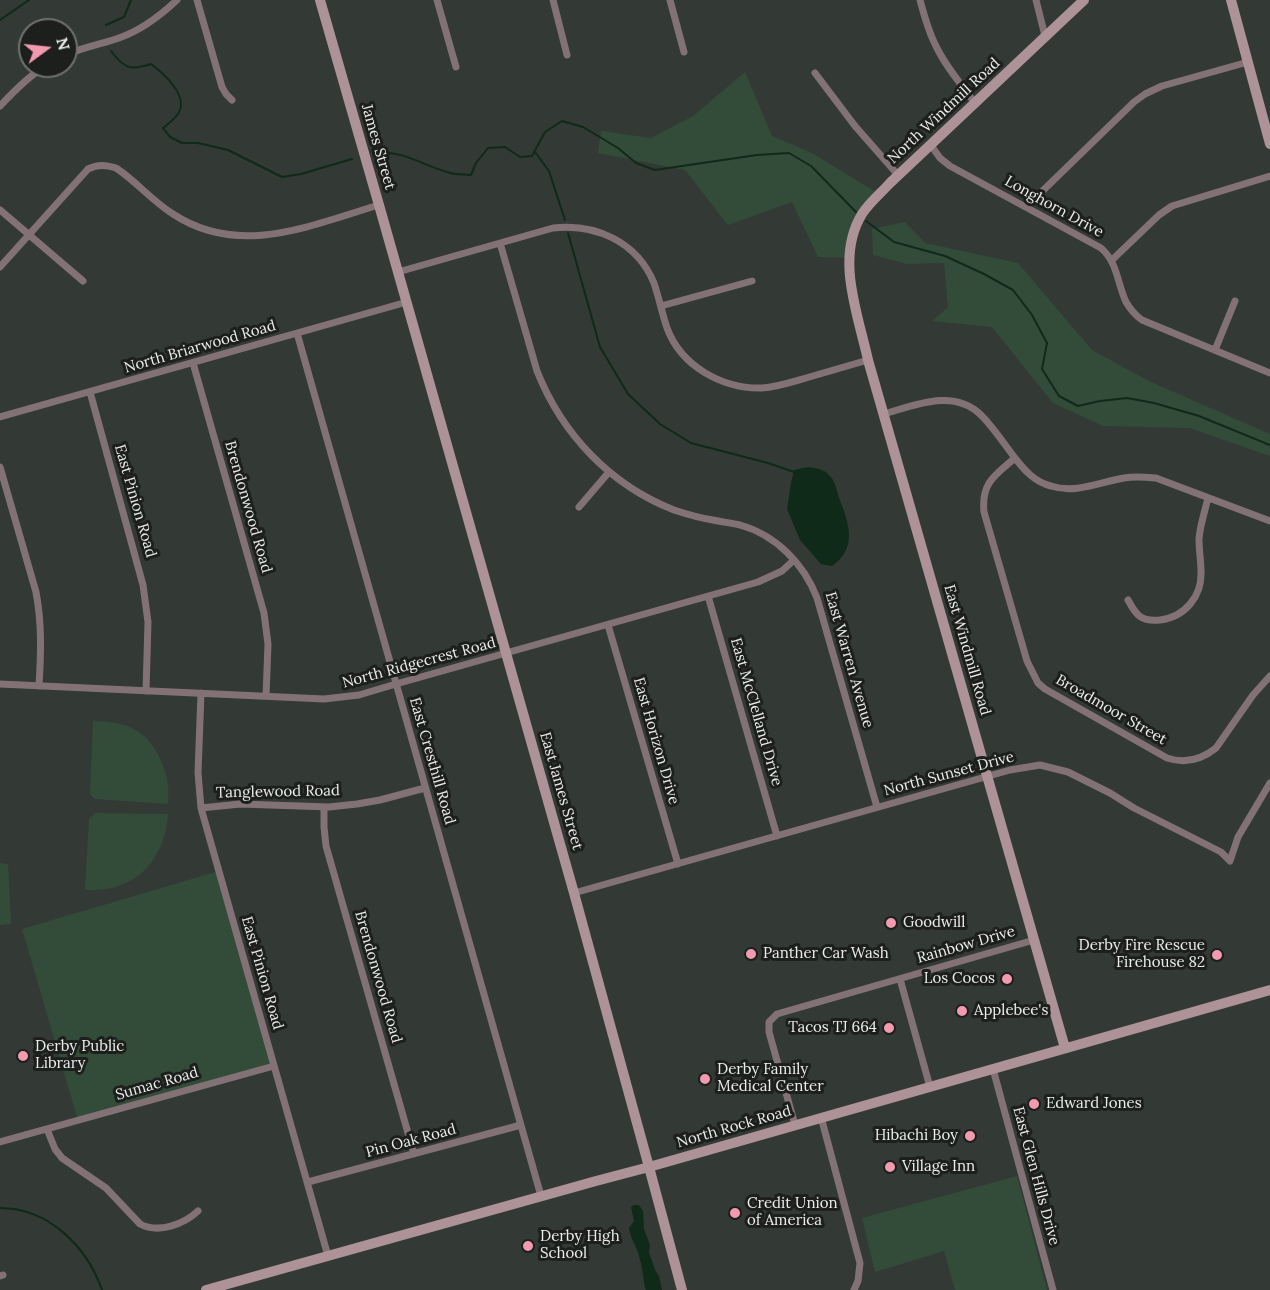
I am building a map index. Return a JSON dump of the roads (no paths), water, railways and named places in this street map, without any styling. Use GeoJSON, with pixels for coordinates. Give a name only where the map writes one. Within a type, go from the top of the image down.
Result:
{"type":"FeatureCollection","features":[{"type":"Feature","properties":{"kind":"street"},"geometry":{"type":"LineString","coordinates":[[78,50],[136,31],[155,19],[177,0]]}},
{"type":"Feature","properties":{"kind":"street"},"geometry":{"type":"LineString","coordinates":[[197,0],[222,87],[232,100]]}},
{"type":"Feature","properties":{"kind":"street","name":"James Street"},"geometry":{"type":"LineString","coordinates":[[320,0],[407,302]]}},
{"type":"Feature","properties":{"kind":"street"},"geometry":{"type":"LineString","coordinates":[[437,0],[456,67]]}},
{"type":"Feature","properties":{"kind":"street"},"geometry":{"type":"LineString","coordinates":[[553,0],[567,55]]}},
{"type":"Feature","properties":{"kind":"street"},"geometry":{"type":"LineString","coordinates":[[670,0],[684,52]]}},
{"type":"Feature","properties":{"kind":"street"},"geometry":{"type":"LineString","coordinates":[[920,0],[936,47],[950,70],[975,102]]}},
{"type":"Feature","properties":{"kind":"street"},"geometry":{"type":"LineString","coordinates":[[1036,0],[1045,36]]}},
{"type":"Feature","properties":{"kind":"street","name":"North Windmill Road"},"geometry":{"type":"LineString","coordinates":[[850,258],[854,232],[864,211],[930,144],[1084,0]]}},
{"type":"Feature","properties":{"kind":"street"},"geometry":{"type":"LineString","coordinates":[[1231,0],[1270,144]]}},
{"type":"Feature","properties":{"kind":"street"},"geometry":{"type":"LineString","coordinates":[[1026,207],[1145,94],[1162,86],[1248,62]]}},
{"type":"Feature","properties":{"kind":"street"},"geometry":{"type":"LineString","coordinates":[[815,73],[855,126],[898,175]]}},
{"type":"Feature","properties":{"kind":"street"},"geometry":{"type":"LineString","coordinates":[[0,106],[28,78]]}},
{"type":"Feature","properties":{"kind":"street","name":"Longhorn Drive"},"geometry":{"type":"LineString","coordinates":[[930,144],[940,158],[950,166],[1097,245],[1112,260]]}},
{"type":"Feature","properties":{"kind":"street"},"geometry":{"type":"LineString","coordinates":[[0,267],[88,169],[99,165],[116,168],[174,215],[190,224],[220,234],[259,237],[284,233],[379,205]]}},
{"type":"Feature","properties":{"kind":"street"},"geometry":{"type":"LineString","coordinates":[[1270,176],[1172,206],[1159,215],[1112,260],[1124,299],[1134,313],[1147,323],[1270,373]]}},
{"type":"Feature","properties":{"kind":"street"},"geometry":{"type":"LineString","coordinates":[[0,210],[83,281]]}},
{"type":"Feature","properties":{"kind":"street"},"geometry":{"type":"LineString","coordinates":[[398,272],[553,228],[566,226],[588,228],[605,233],[619,241],[644,265],[654,285],[667,328],[675,343],[685,356],[705,374],[732,384],[760,388],[777,386],[868,360]]}},
{"type":"Feature","properties":{"kind":"street","name":"East Warren Avenue"},"geometry":{"type":"LineString","coordinates":[[500,243],[544,391],[575,438],[591,456],[635,490],[675,510],[707,519],[738,524],[760,532],[775,542],[794,560],[808,578],[817,598],[878,807]]}},
{"type":"Feature","properties":{"kind":"street","name":"East Windmill Road"},"geometry":{"type":"LineString","coordinates":[[850,258],[853,292],[868,360],[1065,1048]]}},
{"type":"Feature","properties":{"kind":"street"},"geometry":{"type":"LineString","coordinates":[[661,306],[752,281]]}},
{"type":"Feature","properties":{"kind":"street"},"geometry":{"type":"LineString","coordinates":[[1215,350],[1235,301]]}},
{"type":"Feature","properties":{"kind":"street","name":"North Briarwood Road"},"geometry":{"type":"LineString","coordinates":[[0,417],[407,302]]}},
{"type":"Feature","properties":{"kind":"street","name":"East James Street"},"geometry":{"type":"LineString","coordinates":[[407,302],[574,893],[682,1290]]}},
{"type":"Feature","properties":{"kind":"street","name":"East Cresthill Road"},"geometry":{"type":"LineString","coordinates":[[297,333],[541,1196]]}},
{"type":"Feature","properties":{"kind":"street","name":"Brendonwood Road"},"geometry":{"type":"LineString","coordinates":[[193,363],[265,619],[268,644],[266,696]]}},
{"type":"Feature","properties":{"kind":"street","name":"East Pinion Road"},"geometry":{"type":"LineString","coordinates":[[90,392],[143,585],[148,622],[146,691]]}},
{"type":"Feature","properties":{"kind":"street"},"geometry":{"type":"LineString","coordinates":[[884,414],[934,400],[961,403],[982,416],[1025,470],[1034,478],[1051,486],[1079,489],[1124,478],[1156,478],[1270,521]]}},
{"type":"Feature","properties":{"kind":"street","name":"Broadmoor Street"},"geometry":{"type":"LineString","coordinates":[[1015,458],[990,480],[984,493],[983,503],[1027,661],[1038,682],[1167,758],[1184,761],[1199,758],[1216,748],[1253,695],[1270,676]]}},
{"type":"Feature","properties":{"kind":"street"},"geometry":{"type":"LineString","coordinates":[[0,467],[36,592],[41,635],[39,686]]}},
{"type":"Feature","properties":{"kind":"street"},"geometry":{"type":"LineString","coordinates":[[579,507],[609,472]]}},
{"type":"Feature","properties":{"kind":"street"},"geometry":{"type":"LineString","coordinates":[[1128,600],[1135,612],[1143,619],[1162,620],[1182,612],[1195,600],[1201,576],[1199,548],[1201,525],[1208,498]]}},
{"type":"Feature","properties":{"kind":"street","name":"North Ridgecrest Road"},"geometry":{"type":"LineString","coordinates":[[0,684],[324,699],[359,695],[758,582],[782,571],[794,560]]}},
{"type":"Feature","properties":{"kind":"street","name":"East McClelland Drive"},"geometry":{"type":"LineString","coordinates":[[708,596],[777,836]]}},
{"type":"Feature","properties":{"kind":"street","name":"East Horizon Drive"},"geometry":{"type":"LineString","coordinates":[[608,625],[678,864]]}},
{"type":"Feature","properties":{"kind":"street","name":"East Pinion Road"},"geometry":{"type":"LineString","coordinates":[[201,693],[198,773],[201,808],[328,1256]]}},
{"type":"Feature","properties":{"kind":"street","name":"North Sunset Drive"},"geometry":{"type":"LineString","coordinates":[[574,893],[1010,770],[1040,765],[1068,772],[1110,793],[1151,818],[1221,852],[1230,861],[1238,837],[1270,783]]}},
{"type":"Feature","properties":{"kind":"street","name":"Tanglewood Road"},"geometry":{"type":"LineString","coordinates":[[201,808],[240,804],[324,807],[380,800],[425,788]]}},
{"type":"Feature","properties":{"kind":"street","name":"Brendonwood Road"},"geometry":{"type":"LineString","coordinates":[[324,807],[326,846],[414,1154]]}},
{"type":"Feature","properties":{"kind":"street","name":"Rainbow Drive"},"geometry":{"type":"LineString","coordinates":[[795,1125],[768,1027],[769,1022],[777,1014],[1034,940]]}},
{"type":"Feature","properties":{"kind":"street"},"geometry":{"type":"LineString","coordinates":[[900,978],[930,1087]]}},
{"type":"Feature","properties":{"kind":"street","name":"North Rock Road"},"geometry":{"type":"LineString","coordinates":[[207,1290],[650,1167],[1270,990]]}},
{"type":"Feature","properties":{"kind":"street","name":"Sumac Road"},"geometry":{"type":"LineString","coordinates":[[0,1142],[274,1066]]}},
{"type":"Feature","properties":{"kind":"street","name":"East Glen Hills Drive"},"geometry":{"type":"LineString","coordinates":[[993,1069],[1053,1290]]}},
{"type":"Feature","properties":{"kind":"street"},"geometry":{"type":"LineString","coordinates":[[821,1117],[860,1263],[858,1281],[854,1290]]}},
{"type":"Feature","properties":{"kind":"street","name":"Pin Oak Road"},"geometry":{"type":"LineString","coordinates":[[308,1182],[521,1125]]}},
{"type":"Feature","properties":{"kind":"street"},"geometry":{"type":"LineString","coordinates":[[47,1129],[55,1149],[62,1158],[106,1188],[140,1224],[147,1228],[161,1228],[185,1221],[198,1211]]}},
{"type":"Feature","properties":{"kind":"waterway"},"geometry":{"type":"LineString","coordinates":[[0,20],[29,0]]}},
{"type":"Feature","properties":{"kind":"waterway"},"geometry":{"type":"LineString","coordinates":[[106,25],[124,17],[131,0]]}},
{"type":"Feature","properties":{"kind":"waterway"},"geometry":{"type":"LineString","coordinates":[[111,51],[128,66],[138,67],[151,64],[177,90],[180,97],[180,110],[175,118],[163,128],[170,137],[182,143],[198,143],[228,150],[282,177],[301,174],[352,159]]}},
{"type":"Feature","properties":{"kind":"waterway"},"geometry":{"type":"LineString","coordinates":[[377,154],[395,154],[450,173],[471,175],[476,163],[488,148],[505,147],[520,157],[532,156],[545,132],[562,121],[583,127],[618,148],[636,163],[655,170],[757,155],[789,153],[811,166],[856,212]]}},
{"type":"Feature","properties":{"kind":"waterway"},"geometry":{"type":"LineString","coordinates":[[535,152],[549,171],[565,220]]}},
{"type":"Feature","properties":{"kind":"waterway"},"geometry":{"type":"LineString","coordinates":[[866,221],[894,242],[945,256],[1013,290],[1032,315],[1047,343],[1042,369],[1059,396],[1078,406],[1127,398],[1154,403],[1199,416],[1270,445]]}},
{"type":"Feature","properties":{"kind":"waterway"},"geometry":{"type":"LineString","coordinates":[[568,233],[600,347],[628,394],[660,424],[691,443],[794,472]]}},
{"type":"Feature","properties":{"kind":"waterway"},"geometry":{"type":"LineString","coordinates":[[0,1208],[34,1215],[64,1233],[87,1259],[102,1290]]}},
{"type":"Feature","properties":{"kind":"place","name":"Goodwill"},"geometry":{"type":"Point","coordinates":[891,923]}},
{"type":"Feature","properties":{"kind":"place","name":"Panther Car Wash"},"geometry":{"type":"Point","coordinates":[751,954]}},
{"type":"Feature","properties":{"kind":"place","name":"Derby Fire Rescue Firehouse 82"},"geometry":{"type":"Point","coordinates":[1217,955]}},
{"type":"Feature","properties":{"kind":"place","name":"Los Cocos"},"geometry":{"type":"Point","coordinates":[1007,979]}},
{"type":"Feature","properties":{"kind":"place","name":"Applebee's"},"geometry":{"type":"Point","coordinates":[962,1011]}},
{"type":"Feature","properties":{"kind":"place","name":"Tacos TJ 664"},"geometry":{"type":"Point","coordinates":[889,1028]}},
{"type":"Feature","properties":{"kind":"place","name":"Derby Public Library"},"geometry":{"type":"Point","coordinates":[23,1056]}},
{"type":"Feature","properties":{"kind":"place","name":"Derby Family Medical Center"},"geometry":{"type":"Point","coordinates":[705,1079]}},
{"type":"Feature","properties":{"kind":"place","name":"Edward Jones"},"geometry":{"type":"Point","coordinates":[1034,1104]}},
{"type":"Feature","properties":{"kind":"place","name":"Hibachi Boy"},"geometry":{"type":"Point","coordinates":[970,1136]}},
{"type":"Feature","properties":{"kind":"place","name":"Village Inn"},"geometry":{"type":"Point","coordinates":[890,1167]}},
{"type":"Feature","properties":{"kind":"place","name":"Credit Union of America"},"geometry":{"type":"Point","coordinates":[735,1213]}},
{"type":"Feature","properties":{"kind":"place","name":"Derby High School"},"geometry":{"type":"Point","coordinates":[528,1246]}}]}
